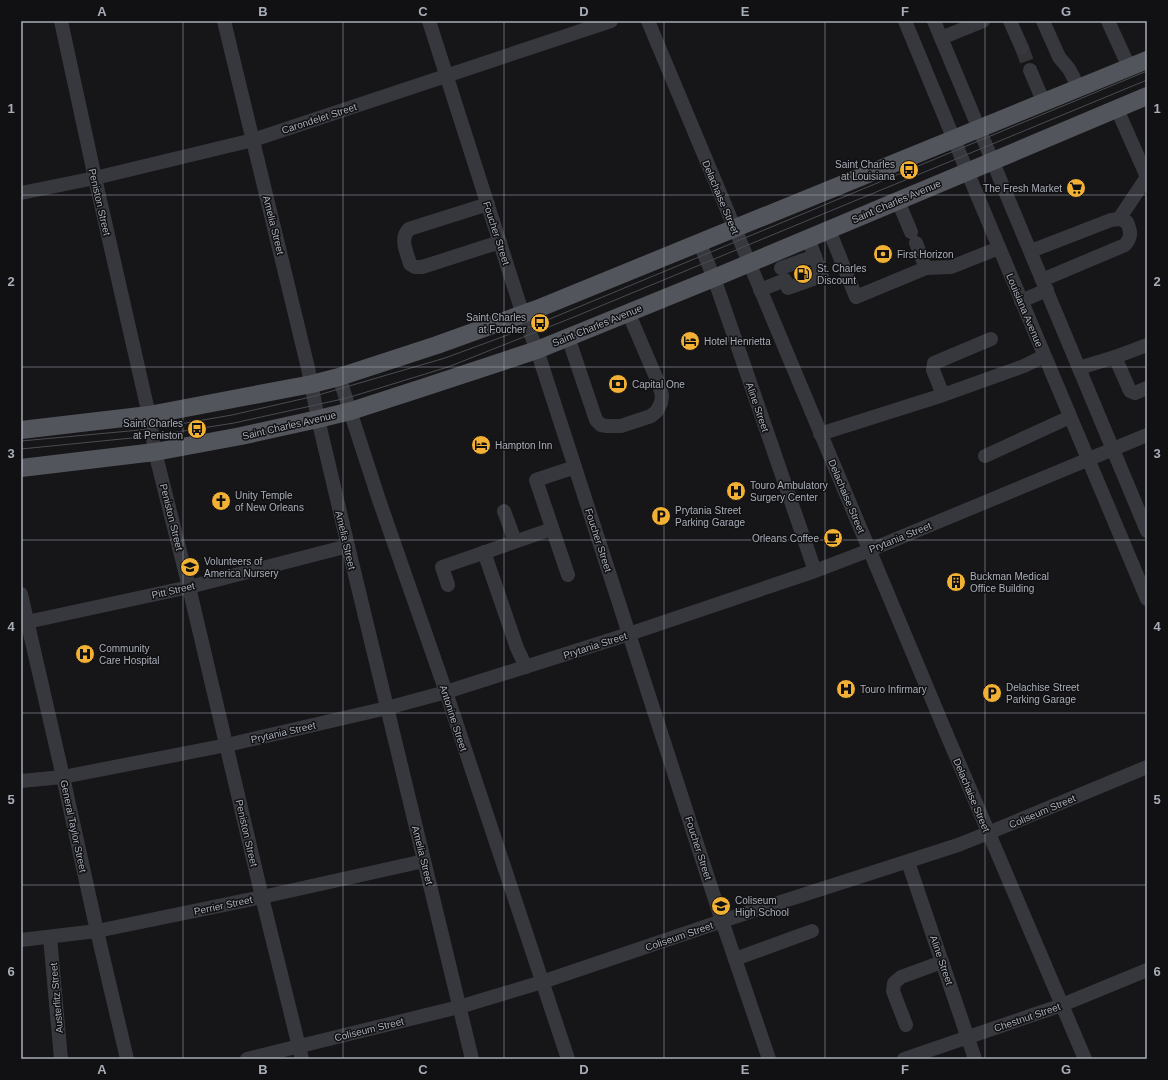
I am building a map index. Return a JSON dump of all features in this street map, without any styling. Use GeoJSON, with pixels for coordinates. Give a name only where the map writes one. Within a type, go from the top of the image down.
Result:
{"type":"FeatureCollection","features":[{"type":"Feature","properties":{"kind":"main road"},"geometry":{"type":"LineString","coordinates":[[21,430],[149,415],[312,384],[437,345],[523,315],[700,244],[1147,60]]}},
{"type":"Feature","properties":{"kind":"main road","name":"Saint Charles Avenue"},"geometry":{"type":"LineString","coordinates":[[21,468],[155,452],[241,436],[318,419],[351,411],[537,350],[748,263],[780,267],[808,238],[1147,96]]}},
{"type":"Feature","properties":{"kind":"street","name":"Peniston Street"},"geometry":{"type":"LineString","coordinates":[[61,21],[149,415],[155,452],[189,586],[300,1053]]}},
{"type":"Feature","properties":{"kind":"street","name":"Amelia Street"},"geometry":{"type":"LineString","coordinates":[[224,21],[312,384],[318,419],[348,546],[472,1059]]}},
{"type":"Feature","properties":{"kind":"street","name":"Foucher Street"},"geometry":{"type":"LineString","coordinates":[[428,21],[523,315],[537,350],[722,921],[770,1059]]}},
{"type":"Feature","properties":{"kind":"street","name":"Carondelet Street"},"geometry":{"type":"LineString","coordinates":[[21,193],[95,178],[253,140],[611,21]]}},
{"type":"Feature","properties":{"kind":"street","name":"Delachaise Street"},"geometry":{"type":"LineString","coordinates":[[648,21],[748,263],[988,833],[1085,1059]]}},
{"type":"Feature","properties":{"kind":"street","name":"Louisiana Avenue"},"geometry":{"type":"LineString","coordinates":[[905,21],[1147,599]]}},
{"type":"Feature","properties":{"kind":"street"},"geometry":{"type":"LineString","coordinates":[[934,21],[1147,531]]}},
{"type":"Feature","properties":{"kind":"street"},"geometry":{"type":"LineString","coordinates":[[941,38],[983,21]]}},
{"type":"Feature","properties":{"kind":"street"},"geometry":{"type":"LineString","coordinates":[[1010,21],[1022,48]]}},
{"type":"Feature","properties":{"kind":"street"},"geometry":{"type":"LineString","coordinates":[[1043,21],[1059,57],[1069,69],[1079,88]]}},
{"type":"Feature","properties":{"kind":"street"},"geometry":{"type":"LineString","coordinates":[[1109,25],[1129,67]]}},
{"type":"Feature","properties":{"kind":"street"},"geometry":{"type":"LineString","coordinates":[[1030,70],[1044,103]]}},
{"type":"Feature","properties":{"kind":"street"},"geometry":{"type":"LineString","coordinates":[[1117,108],[1147,177],[1119,219]]}},
{"type":"Feature","properties":{"kind":"street"},"geometry":{"type":"LineString","coordinates":[[898,201],[926,268]]}},
{"type":"Feature","properties":{"kind":"street"},"geometry":{"type":"LineString","coordinates":[[488,204],[409,229],[405,233],[403,240],[410,264],[415,267],[422,267],[500,242]]}},
{"type":"Feature","properties":{"kind":"street"},"geometry":{"type":"LineString","coordinates":[[1021,301],[1045,285],[1125,245],[1129,239],[1131,231],[1127,222],[1119,219],[1111,220],[1031,251]]}},
{"type":"Feature","properties":{"kind":"street"},"geometry":{"type":"LineString","coordinates":[[829,230],[856,297],[926,268],[951,267],[999,248]]}},
{"type":"Feature","properties":{"kind":"street"},"geometry":{"type":"LineString","coordinates":[[780,267],[788,288],[822,276],[808,238]]}},
{"type":"Feature","properties":{"kind":"street","name":"Aline Street"},"geometry":{"type":"LineString","coordinates":[[700,244],[714,278],[815,571]]}},
{"type":"Feature","properties":{"kind":"street"},"geometry":{"type":"LineString","coordinates":[[760,290],[780,267],[815,256]]}},
{"type":"Feature","properties":{"kind":"street"},"geometry":{"type":"LineString","coordinates":[[568,337],[596,420],[601,425],[621,426],[651,416],[657,411],[662,402],[662,395],[658,382],[628,312]]}},
{"type":"Feature","properties":{"kind":"street"},"geometry":{"type":"LineString","coordinates":[[943,395],[933,370],[934,363],[991,339]]}},
{"type":"Feature","properties":{"kind":"street"},"geometry":{"type":"LineString","coordinates":[[1079,368],[1147,345]]}},
{"type":"Feature","properties":{"kind":"street"},"geometry":{"type":"LineString","coordinates":[[820,434],[943,395],[1024,366],[1044,356]]}},
{"type":"Feature","properties":{"kind":"street"},"geometry":{"type":"LineString","coordinates":[[1115,357],[1130,391],[1136,393],[1147,388]]}},
{"type":"Feature","properties":{"kind":"street","name":"Antonine Street"},"geometry":{"type":"LineString","coordinates":[[339,376],[379,500],[446,692],[568,1059]]}},
{"type":"Feature","properties":{"kind":"street"},"geometry":{"type":"LineString","coordinates":[[985,456],[1070,417]]}},
{"type":"Feature","properties":{"kind":"street","name":"Prytania Street"},"geometry":{"type":"LineString","coordinates":[[21,781],[63,777],[227,745],[387,708],[446,692],[629,634],[815,571],[870,550],[1147,435]]}},
{"type":"Feature","properties":{"kind":"street"},"geometry":{"type":"LineString","coordinates":[[568,575],[536,480],[575,467]]}},
{"type":"Feature","properties":{"kind":"street"},"geometry":{"type":"LineString","coordinates":[[504,511],[515,541]]}},
{"type":"Feature","properties":{"kind":"street"},"geometry":{"type":"LineString","coordinates":[[448,585],[442,567],[552,529]]}},
{"type":"Feature","properties":{"kind":"street","name":"Pitt Street"},"geometry":{"type":"LineString","coordinates":[[24,623],[189,586],[348,546]]}},
{"type":"Feature","properties":{"kind":"street"},"geometry":{"type":"LineString","coordinates":[[484,552],[517,648],[526,667]]}},
{"type":"Feature","properties":{"kind":"street","name":"General Taylor Street"},"geometry":{"type":"LineString","coordinates":[[21,594],[24,623],[63,777],[127,1059]]}},
{"type":"Feature","properties":{"kind":"street","name":"Coliseum Street"},"geometry":{"type":"LineString","coordinates":[[247,1059],[300,1053],[542,982],[722,921],[908,862],[988,833],[1147,767]]}},
{"type":"Feature","properties":{"kind":"street","name":"Perrier Street"},"geometry":{"type":"LineString","coordinates":[[21,940],[97,931],[262,897],[424,861]]}},
{"type":"Feature","properties":{"kind":"street","name":"Aline Street"},"geometry":{"type":"LineString","coordinates":[[908,862],[975,1059]]}},
{"type":"Feature","properties":{"kind":"street"},"geometry":{"type":"LineString","coordinates":[[735,959],[812,931]]}},
{"type":"Feature","properties":{"kind":"street","name":"Austerlitz Street"},"geometry":{"type":"LineString","coordinates":[[50,937],[61,1059]]}},
{"type":"Feature","properties":{"kind":"street"},"geometry":{"type":"LineString","coordinates":[[906,1025],[893,991],[894,983],[901,977],[942,962]]}},
{"type":"Feature","properties":{"kind":"street","name":"Chestnut Street"},"geometry":{"type":"LineString","coordinates":[[904,1059],[1062,1005],[1147,970]]}},
{"type":"Feature","properties":{"kind":"tunnel"},"geometry":{"type":"LineString","coordinates":[[1022,48],[1030,70]]}},
{"type":"Feature","properties":{"kind":"tram line"},"geometry":{"type":"LineString","coordinates":[[21,441],[151,429],[232,415],[315,396],[445,358],[540,323],[1147,71]]}},
{"type":"Feature","properties":{"kind":"tram line"},"geometry":{"type":"LineString","coordinates":[[21,449],[152,436],[234,423],[347,398],[448,367],[574,317],[1147,80]]}},
{"type":"Feature","properties":{"kind":"place","name":"Saint Charles at Louisiana"},"geometry":{"type":"Point","coordinates":[909,170]}},
{"type":"Feature","properties":{"kind":"place","name":"The Fresh Market"},"geometry":{"type":"Point","coordinates":[1076,188]}},
{"type":"Feature","properties":{"kind":"place","name":"First Horizon"},"geometry":{"type":"Point","coordinates":[883,254]}},
{"type":"Feature","properties":{"kind":"place","name":"St. Charles Discount"},"geometry":{"type":"Point","coordinates":[803,274]}},
{"type":"Feature","properties":{"kind":"place","name":"Saint Charles at Foucher"},"geometry":{"type":"Point","coordinates":[540,323]}},
{"type":"Feature","properties":{"kind":"place","name":"Hotel Henrietta"},"geometry":{"type":"Point","coordinates":[690,341]}},
{"type":"Feature","properties":{"kind":"place","name":"Capital One"},"geometry":{"type":"Point","coordinates":[618,384]}},
{"type":"Feature","properties":{"kind":"place","name":"Saint Charles at Peniston"},"geometry":{"type":"Point","coordinates":[197,429]}},
{"type":"Feature","properties":{"kind":"place","name":"Hampton Inn"},"geometry":{"type":"Point","coordinates":[481,445]}},
{"type":"Feature","properties":{"kind":"place","name":"Touro Ambulatory Surgery Center"},"geometry":{"type":"Point","coordinates":[736,491]}},
{"type":"Feature","properties":{"kind":"place","name":"Unity Temple of New Orleans"},"geometry":{"type":"Point","coordinates":[221,501]}},
{"type":"Feature","properties":{"kind":"place","name":"Prytania Street Parking Garage"},"geometry":{"type":"Point","coordinates":[661,516]}},
{"type":"Feature","properties":{"kind":"place","name":"Orleans Coffee"},"geometry":{"type":"Point","coordinates":[833,538]}},
{"type":"Feature","properties":{"kind":"place","name":"Volunteers of America Nursery"},"geometry":{"type":"Point","coordinates":[190,567]}},
{"type":"Feature","properties":{"kind":"place","name":"Buckman Medical Office Building"},"geometry":{"type":"Point","coordinates":[956,582]}},
{"type":"Feature","properties":{"kind":"place","name":"Community Care Hospital"},"geometry":{"type":"Point","coordinates":[85,654]}},
{"type":"Feature","properties":{"kind":"place","name":"Touro Infirmary"},"geometry":{"type":"Point","coordinates":[846,689]}},
{"type":"Feature","properties":{"kind":"place","name":"Delachise Street Parking Garage"},"geometry":{"type":"Point","coordinates":[992,693]}},
{"type":"Feature","properties":{"kind":"place","name":"Coliseum High School"},"geometry":{"type":"Point","coordinates":[721,906]}}]}
